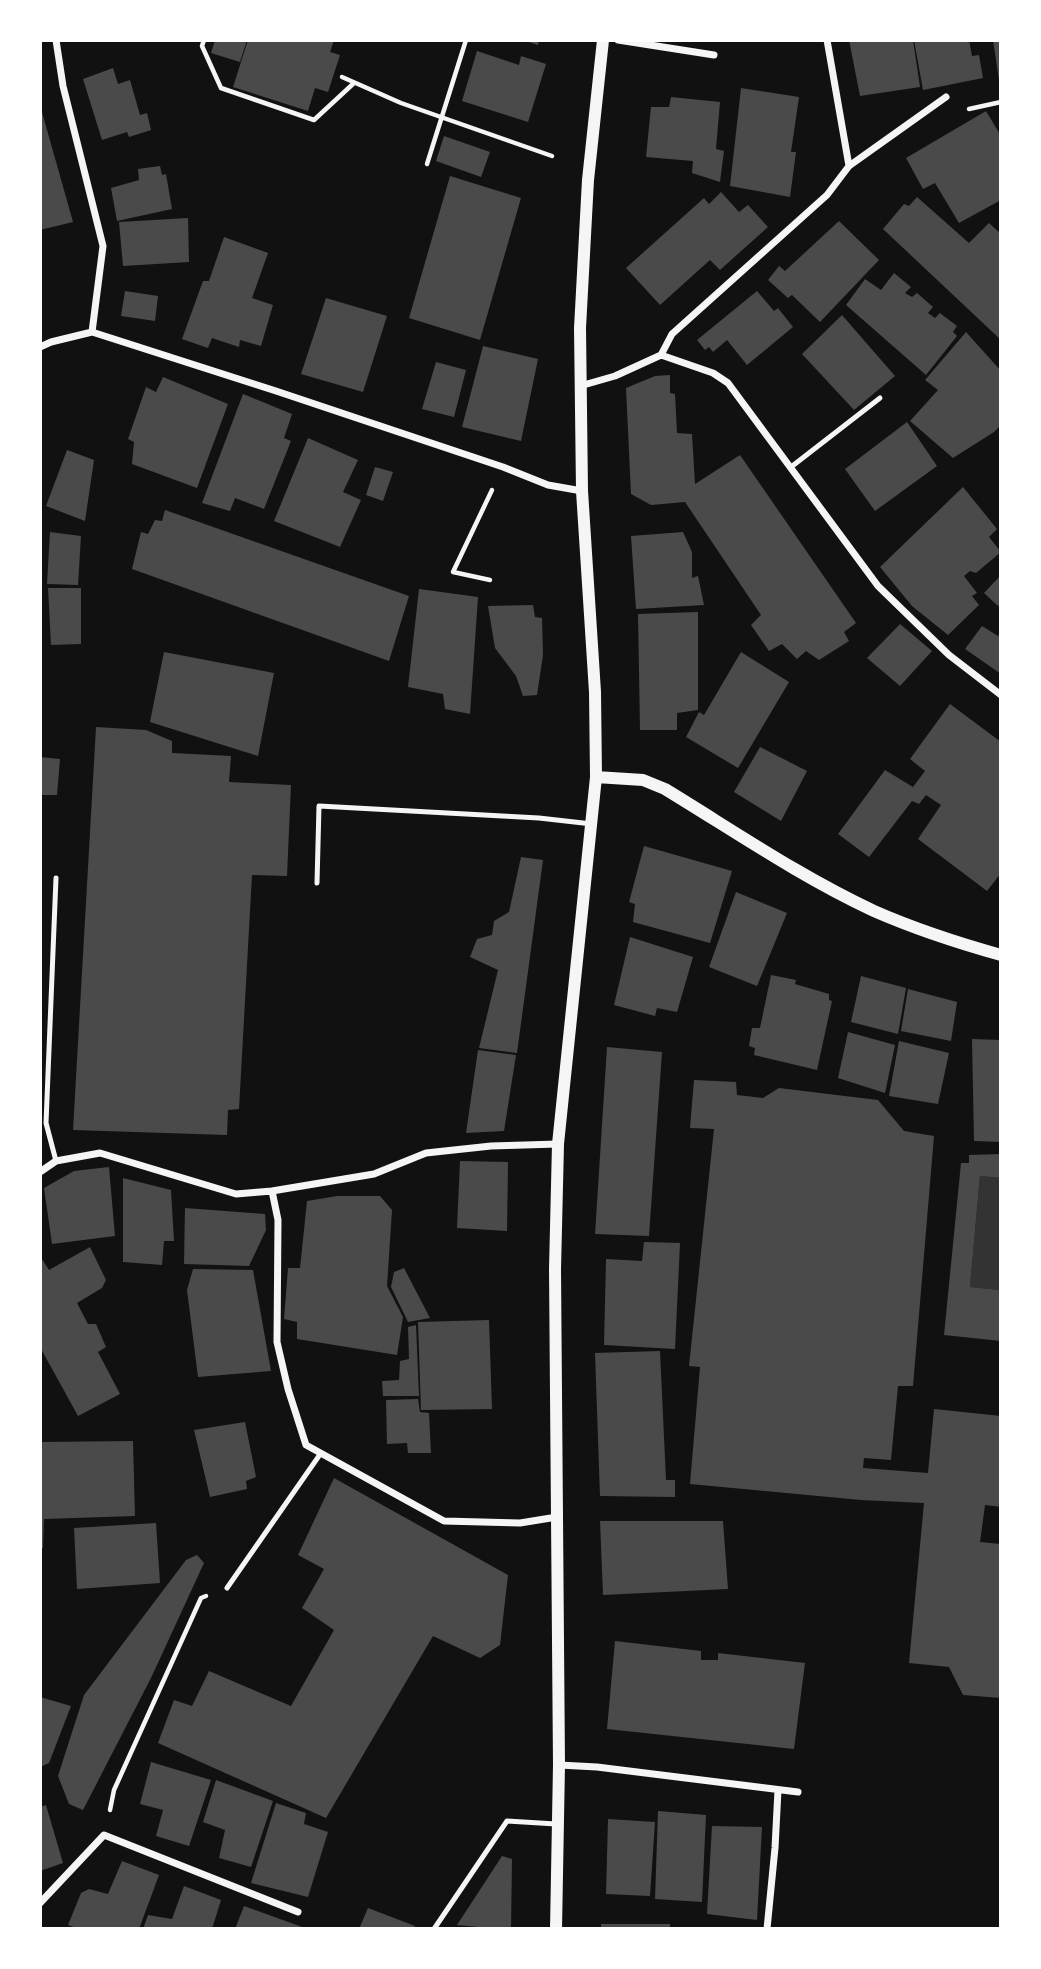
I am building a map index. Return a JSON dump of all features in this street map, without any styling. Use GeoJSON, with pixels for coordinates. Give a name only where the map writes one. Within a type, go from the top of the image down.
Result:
{"type":"FeatureCollection","features":[{"type":"Feature","properties":{"kind":"street"},"geometry":{"type":"LineString","coordinates":[[56,40],[64,86],[103,246],[92,332]]}},
{"type":"Feature","properties":{"kind":"street"},"geometry":{"type":"LineString","coordinates":[[556,1929],[559,1765],[555,1269],[558,1144],[596,777],[595,692],[582,491],[580,328],[588,180],[603,40]]}},
{"type":"Feature","properties":{"kind":"street"},"geometry":{"type":"LineString","coordinates":[[618,40],[714,55]]}},
{"type":"Feature","properties":{"kind":"street"},"geometry":{"type":"LineString","coordinates":[[827,40],[849,166]]}},
{"type":"Feature","properties":{"kind":"street"},"geometry":{"type":"LineString","coordinates":[[580,386],[615,376],[661,355],[672,334],[827,195],[849,166],[946,97]]}},
{"type":"Feature","properties":{"kind":"street"},"geometry":{"type":"LineString","coordinates":[[40,347],[92,332],[503,467],[548,485],[582,491]]}},
{"type":"Feature","properties":{"kind":"street"},"geometry":{"type":"LineString","coordinates":[[661,355],[713,373],[728,383],[878,586],[949,655],[1001,695]]}},
{"type":"Feature","properties":{"kind":"street"},"geometry":{"type":"LineString","coordinates":[[596,777],[643,780],[666,789],[812,878],[874,911],[930,933],[1001,955]]}},
{"type":"Feature","properties":{"kind":"street"},"geometry":{"type":"LineString","coordinates":[[40,1172],[55,1161],[100,1153],[236,1194],[272,1191],[374,1174],[426,1153],[491,1146],[558,1144]]}},
{"type":"Feature","properties":{"kind":"street"},"geometry":{"type":"LineString","coordinates":[[272,1191],[278,1220],[277,1342],[288,1389],[306,1445],[444,1521],[520,1523],[557,1517]]}},
{"type":"Feature","properties":{"kind":"street"},"geometry":{"type":"LineString","coordinates":[[559,1765],[597,1767],[798,1793]]}},
{"type":"Feature","properties":{"kind":"street"},"geometry":{"type":"LineString","coordinates":[[767,1929],[778,1790]]}},
{"type":"Feature","properties":{"kind":"street"},"geometry":{"type":"LineString","coordinates":[[40,1903],[104,1835],[298,1912]]}},
{"type":"Feature","properties":{"kind":"lane"},"geometry":{"type":"LineString","coordinates":[[791,467],[880,398]]}},
{"type":"Feature","properties":{"kind":"lane"},"geometry":{"type":"LineString","coordinates":[[317,883],[319,806],[539,818],[592,824]]}},
{"type":"Feature","properties":{"kind":"lane"},"geometry":{"type":"LineString","coordinates":[[55,1161],[46,1123],[57,878]]}},
{"type":"Feature","properties":{"kind":"lane"},"geometry":{"type":"LineString","coordinates":[[227,1588],[321,1453]]}},
{"type":"Feature","properties":{"kind":"lane"},"geometry":{"type":"LineString","coordinates":[[435,1929],[507,1821],[558,1824]]}},
{"type":"Feature","properties":{"kind":"path"},"geometry":{"type":"LineString","coordinates":[[204,40],[202,46],[221,88],[314,120],[354,83]]}},
{"type":"Feature","properties":{"kind":"path"},"geometry":{"type":"LineString","coordinates":[[427,164],[466,40]]}},
{"type":"Feature","properties":{"kind":"path"},"geometry":{"type":"LineString","coordinates":[[342,78],[401,103],[552,156]]}},
{"type":"Feature","properties":{"kind":"path"},"geometry":{"type":"LineString","coordinates":[[490,580],[453,572],[503,467]]}},
{"type":"Feature","properties":{"kind":"path"},"geometry":{"type":"LineString","coordinates":[[104,1835],[114,1790],[201,1598],[227,1588]]}},
{"type":"Feature","properties":{"kind":"shaded area"},"geometry":{"type":"Polygon","coordinates":[[[980,1176],[1001,1178],[1001,1290],[970,1287],[980,1176]]]}},
{"type":"Feature","properties":{"kind":"building"},"geometry":{"type":"Polygon","coordinates":[[[215,40],[247,40],[240,62],[211,53],[215,40]]]}},
{"type":"Feature","properties":{"kind":"building"},"geometry":{"type":"Polygon","coordinates":[[[248,40],[334,40],[330,52],[340,55],[328,92],[315,88],[308,111],[233,87],[248,40]]]}},
{"type":"Feature","properties":{"kind":"building"},"geometry":{"type":"Polygon","coordinates":[[[523,40],[539,40],[538,45],[523,40]]]}},
{"type":"Feature","properties":{"kind":"building"},"geometry":{"type":"Polygon","coordinates":[[[849,40],[913,40],[920,87],[860,96],[849,40]]]}},
{"type":"Feature","properties":{"kind":"building"},"geometry":{"type":"Polygon","coordinates":[[[914,40],[969,40],[972,56],[979,55],[983,78],[923,90],[914,40]]]}},
{"type":"Feature","properties":{"kind":"building"},"geometry":{"type":"Polygon","coordinates":[[[993,40],[1001,40],[1001,80],[999,80],[993,40]]]}},
{"type":"Feature","properties":{"kind":"building"},"geometry":{"type":"Polygon","coordinates":[[[477,51],[519,65],[521,56],[546,64],[528,122],[462,101],[477,51]]]}},
{"type":"Feature","properties":{"kind":"building"},"geometry":{"type":"Polygon","coordinates":[[[113,68],[118,84],[130,80],[140,115],[147,113],[151,130],[129,137],[127,132],[102,140],[83,79],[113,68]]]}},
{"type":"Feature","properties":{"kind":"building"},"geometry":{"type":"Polygon","coordinates":[[[741,88],[799,97],[791,152],[796,152],[790,197],[730,186],[741,88]]]}},
{"type":"Feature","properties":{"kind":"building"},"geometry":{"type":"Polygon","coordinates":[[[671,97],[720,102],[716,149],[724,151],[720,182],[692,173],[693,161],[646,157],[651,107],[669,107],[671,97]]]}},
{"type":"Feature","properties":{"kind":"building"},"geometry":{"type":"Polygon","coordinates":[[[40,105],[73,222],[40,230],[40,105]]]}},
{"type":"Feature","properties":{"kind":"building"},"geometry":{"type":"Polygon","coordinates":[[[986,111],[1001,136],[1001,200],[959,223],[935,183],[923,189],[906,158],[986,111]]]}},
{"type":"Feature","properties":{"kind":"building"},"geometry":{"type":"Polygon","coordinates":[[[444,136],[490,152],[481,177],[436,161],[444,136]]]}},
{"type":"Feature","properties":{"kind":"building"},"geometry":{"type":"Polygon","coordinates":[[[160,166],[162,175],[166,174],[172,209],[117,221],[111,188],[139,180],[138,169],[160,166]]]}},
{"type":"Feature","properties":{"kind":"building"},"geometry":{"type":"Polygon","coordinates":[[[450,176],[521,198],[480,340],[409,318],[450,176]]]}},
{"type":"Feature","properties":{"kind":"building"},"geometry":{"type":"Polygon","coordinates":[[[721,192],[739,212],[748,205],[768,227],[720,270],[710,260],[660,305],[626,268],[704,198],[709,204],[721,192]]]}},
{"type":"Feature","properties":{"kind":"building"},"geometry":{"type":"Polygon","coordinates":[[[917,197],[969,243],[989,223],[1001,234],[1001,340],[883,229],[904,204],[909,206],[917,197]]]}},
{"type":"Feature","properties":{"kind":"building"},"geometry":{"type":"Polygon","coordinates":[[[188,218],[189,262],[123,266],[119,222],[188,218]]]}},
{"type":"Feature","properties":{"kind":"building"},"geometry":{"type":"Polygon","coordinates":[[[839,221],[879,260],[820,322],[792,295],[788,298],[768,280],[779,266],[785,271],[839,221]]]}},
{"type":"Feature","properties":{"kind":"building"},"geometry":{"type":"Polygon","coordinates":[[[224,237],[268,253],[252,298],[273,305],[261,346],[240,340],[239,347],[212,338],[208,348],[182,339],[203,281],[209,281],[224,237]]]}},
{"type":"Feature","properties":{"kind":"building"},"geometry":{"type":"Polygon","coordinates":[[[894,273],[911,287],[905,293],[912,297],[917,293],[933,307],[928,313],[935,318],[940,313],[957,326],[953,332],[957,336],[926,375],[846,305],[865,279],[881,290],[894,273]]]}},
{"type":"Feature","properties":{"kind":"building"},"geometry":{"type":"Polygon","coordinates":[[[125,291],[158,296],[155,321],[121,316],[125,291]]]}},
{"type":"Feature","properties":{"kind":"building"},"geometry":{"type":"Polygon","coordinates":[[[757,291],[774,311],[778,308],[793,327],[747,365],[727,340],[713,352],[709,347],[705,350],[697,340],[757,291]]]}},
{"type":"Feature","properties":{"kind":"building"},"geometry":{"type":"Polygon","coordinates":[[[326,298],[387,316],[363,392],[301,374],[326,298]]]}},
{"type":"Feature","properties":{"kind":"building"},"geometry":{"type":"Polygon","coordinates":[[[842,315],[895,376],[854,410],[802,354],[842,315]]]}},
{"type":"Feature","properties":{"kind":"building"},"geometry":{"type":"Polygon","coordinates":[[[966,332],[1001,371],[1001,425],[953,458],[910,421],[938,390],[925,380],[966,332]]]}},
{"type":"Feature","properties":{"kind":"building"},"geometry":{"type":"Polygon","coordinates":[[[483,346],[538,359],[521,441],[462,427],[483,346]]]}},
{"type":"Feature","properties":{"kind":"building"},"geometry":{"type":"Polygon","coordinates":[[[436,362],[466,370],[454,417],[422,409],[436,362]]]}},
{"type":"Feature","properties":{"kind":"building"},"geometry":{"type":"Polygon","coordinates":[[[670,375],[670,393],[675,394],[677,433],[692,434],[695,484],[740,455],[856,623],[844,632],[849,641],[819,660],[806,651],[797,659],[782,644],[769,651],[751,625],[761,615],[685,502],[651,505],[631,494],[626,388],[655,376],[670,375]]]}},
{"type":"Feature","properties":{"kind":"building"},"geometry":{"type":"Polygon","coordinates":[[[163,377],[228,404],[197,488],[132,464],[134,442],[128,439],[146,387],[156,392],[163,377]]]}},
{"type":"Feature","properties":{"kind":"building"},"geometry":{"type":"Polygon","coordinates":[[[243,394],[292,414],[284,438],[291,441],[264,509],[235,498],[230,511],[202,503],[243,394]]]}},
{"type":"Feature","properties":{"kind":"building"},"geometry":{"type":"Polygon","coordinates":[[[907,422],[937,466],[875,511],[845,469],[907,422]]]}},
{"type":"Feature","properties":{"kind":"building"},"geometry":{"type":"Polygon","coordinates":[[[308,438],[358,460],[343,492],[361,500],[340,547],[274,521],[308,438]]]}},
{"type":"Feature","properties":{"kind":"building"},"geometry":{"type":"Polygon","coordinates":[[[67,450],[94,460],[85,521],[46,506],[67,450]]]}},
{"type":"Feature","properties":{"kind":"building"},"geometry":{"type":"Polygon","coordinates":[[[375,467],[393,472],[383,501],[366,495],[375,467]]]}},
{"type":"Feature","properties":{"kind":"building"},"geometry":{"type":"Polygon","coordinates":[[[963,487],[997,529],[989,537],[1001,552],[976,573],[970,571],[964,576],[977,593],[972,596],[979,605],[948,635],[912,606],[880,567],[963,487]]]}},
{"type":"Feature","properties":{"kind":"building"},"geometry":{"type":"Polygon","coordinates":[[[165,510],[409,596],[389,661],[132,569],[141,532],[148,534],[155,520],[162,521],[165,510]]]}},
{"type":"Feature","properties":{"kind":"building"},"geometry":{"type":"Polygon","coordinates":[[[50,532],[81,536],[78,585],[47,584],[50,532]]]}},
{"type":"Feature","properties":{"kind":"building"},"geometry":{"type":"Polygon","coordinates":[[[683,532],[692,552],[692,578],[698,576],[704,605],[636,609],[631,536],[683,532]]]}},
{"type":"Feature","properties":{"kind":"building"},"geometry":{"type":"Polygon","coordinates":[[[1001,575],[1001,603],[998,606],[984,593],[1001,575]]]}},
{"type":"Feature","properties":{"kind":"building"},"geometry":{"type":"Polygon","coordinates":[[[48,588],[81,588],[81,644],[51,645],[48,588]]]}},
{"type":"Feature","properties":{"kind":"building"},"geometry":{"type":"Polygon","coordinates":[[[419,589],[478,597],[470,714],[445,709],[443,694],[408,687],[419,589]]]}},
{"type":"Feature","properties":{"kind":"building"},"geometry":{"type":"Polygon","coordinates":[[[533,605],[535,617],[542,618],[543,655],[537,695],[523,696],[516,676],[495,648],[488,606],[533,605]]]}},
{"type":"Feature","properties":{"kind":"building"},"geometry":{"type":"Polygon","coordinates":[[[698,612],[698,710],[677,713],[677,730],[640,730],[638,614],[698,612]]]}},
{"type":"Feature","properties":{"kind":"building"},"geometry":{"type":"Polygon","coordinates":[[[900,624],[932,651],[900,686],[867,658],[900,624]]]}},
{"type":"Feature","properties":{"kind":"building"},"geometry":{"type":"Polygon","coordinates":[[[982,626],[998,636],[1001,632],[1001,674],[965,649],[982,626]]]}},
{"type":"Feature","properties":{"kind":"building"},"geometry":{"type":"Polygon","coordinates":[[[164,652],[274,673],[258,756],[150,722],[164,652]]]}},
{"type":"Feature","properties":{"kind":"building"},"geometry":{"type":"Polygon","coordinates":[[[741,652],[789,682],[738,768],[686,737],[699,712],[704,715],[741,652]]]}},
{"type":"Feature","properties":{"kind":"building"},"geometry":{"type":"Polygon","coordinates":[[[950,704],[1001,742],[1001,873],[987,891],[918,839],[941,805],[926,795],[919,804],[912,801],[869,857],[838,834],[885,770],[913,787],[925,771],[910,759],[950,704]]]}},
{"type":"Feature","properties":{"kind":"building"},"geometry":{"type":"Polygon","coordinates":[[[96,727],[146,730],[172,741],[172,753],[231,756],[229,782],[291,785],[287,876],[252,875],[239,1109],[228,1110],[227,1135],[73,1130],[96,727]]]}},
{"type":"Feature","properties":{"kind":"building"},"geometry":{"type":"Polygon","coordinates":[[[760,747],[807,771],[781,821],[734,792],[760,747]]]}},
{"type":"Feature","properties":{"kind":"building"},"geometry":{"type":"Polygon","coordinates":[[[40,757],[60,759],[57,795],[40,795],[40,757]]]}},
{"type":"Feature","properties":{"kind":"building"},"geometry":{"type":"Polygon","coordinates":[[[644,846],[732,871],[710,943],[633,922],[635,904],[629,902],[644,846]]]}},
{"type":"Feature","properties":{"kind":"building"},"geometry":{"type":"Polygon","coordinates":[[[521,857],[543,860],[517,1053],[479,1048],[498,970],[470,957],[477,939],[492,935],[494,921],[509,912],[521,857]]]}},
{"type":"Feature","properties":{"kind":"building"},"geometry":{"type":"Polygon","coordinates":[[[736,892],[787,913],[757,986],[709,967],[736,892]]]}},
{"type":"Feature","properties":{"kind":"building"},"geometry":{"type":"Polygon","coordinates":[[[630,937],[693,957],[677,1012],[657,1008],[655,1016],[614,1005],[630,937]]]}},
{"type":"Feature","properties":{"kind":"building"},"geometry":{"type":"Polygon","coordinates":[[[771,975],[796,980],[795,984],[829,994],[829,1000],[832,1001],[817,1070],[754,1055],[755,1048],[749,1046],[752,1028],[760,1028],[771,975]]]}},
{"type":"Feature","properties":{"kind":"building"},"geometry":{"type":"Polygon","coordinates":[[[861,976],[906,988],[898,1034],[851,1022],[861,976]]]}},
{"type":"Feature","properties":{"kind":"building"},"geometry":{"type":"Polygon","coordinates":[[[908,989],[957,1002],[951,1041],[901,1031],[908,989]]]}},
{"type":"Feature","properties":{"kind":"building"},"geometry":{"type":"Polygon","coordinates":[[[848,1032],[895,1045],[885,1093],[838,1078],[848,1032]]]}},
{"type":"Feature","properties":{"kind":"building"},"geometry":{"type":"Polygon","coordinates":[[[972,1039],[1001,1040],[1001,1142],[974,1141],[972,1039]]]}},
{"type":"Feature","properties":{"kind":"building"},"geometry":{"type":"Polygon","coordinates":[[[899,1041],[949,1053],[938,1104],[889,1096],[899,1041]]]}},
{"type":"Feature","properties":{"kind":"building"},"geometry":{"type":"Polygon","coordinates":[[[607,1047],[662,1052],[649,1236],[595,1234],[607,1047]]]}},
{"type":"Feature","properties":{"kind":"building"},"geometry":{"type":"Polygon","coordinates":[[[478,1050],[516,1055],[504,1131],[466,1133],[478,1050]]]}},
{"type":"Feature","properties":{"kind":"building"},"geometry":{"type":"Polygon","coordinates":[[[694,1080],[736,1082],[737,1095],[763,1098],[779,1088],[878,1100],[904,1131],[934,1136],[913,1386],[898,1386],[891,1460],[864,1458],[863,1468],[928,1473],[934,1409],[1001,1416],[1001,1507],[985,1505],[980,1542],[1001,1544],[1001,1698],[963,1695],[949,1667],[909,1663],[924,1503],[861,1500],[690,1484],[700,1367],[689,1366],[714,1129],[690,1128],[694,1080]]]}},
{"type":"Feature","properties":{"kind":"building"},"geometry":{"type":"Polygon","coordinates":[[[1001,1154],[1001,1178],[980,1176],[970,1287],[1001,1290],[1001,1341],[944,1335],[961,1163],[969,1163],[969,1155],[1001,1154]]]}},
{"type":"Feature","properties":{"kind":"building"},"geometry":{"type":"Polygon","coordinates":[[[460,1161],[508,1162],[507,1231],[457,1228],[460,1161]]]}},
{"type":"Feature","properties":{"kind":"building"},"geometry":{"type":"Polygon","coordinates":[[[109,1167],[115,1236],[52,1244],[44,1188],[74,1171],[109,1167]]]}},
{"type":"Feature","properties":{"kind":"building"},"geometry":{"type":"Polygon","coordinates":[[[123,1178],[171,1190],[174,1241],[164,1241],[162,1265],[123,1262],[123,1178]]]}},
{"type":"Feature","properties":{"kind":"building"},"geometry":{"type":"Polygon","coordinates":[[[337,1196],[380,1196],[392,1210],[387,1286],[403,1317],[397,1355],[297,1339],[297,1322],[284,1319],[288,1268],[300,1268],[307,1201],[337,1196]]]}},
{"type":"Feature","properties":{"kind":"building"},"geometry":{"type":"Polygon","coordinates":[[[185,1208],[265,1214],[266,1230],[249,1266],[184,1264],[185,1208]]]}},
{"type":"Feature","properties":{"kind":"building"},"geometry":{"type":"Polygon","coordinates":[[[644,1242],[680,1243],[675,1349],[604,1345],[606,1259],[642,1261],[644,1242]]]}},
{"type":"Feature","properties":{"kind":"building"},"geometry":{"type":"Polygon","coordinates":[[[90,1247],[106,1280],[102,1288],[77,1303],[88,1324],[96,1324],[106,1347],[98,1352],[120,1394],[78,1416],[40,1347],[40,1256],[49,1270],[90,1247]]]}},
{"type":"Feature","properties":{"kind":"building"},"geometry":{"type":"Polygon","coordinates":[[[404,1268],[430,1318],[408,1322],[391,1287],[394,1272],[404,1268]]]}},
{"type":"Feature","properties":{"kind":"building"},"geometry":{"type":"Polygon","coordinates":[[[193,1269],[253,1270],[271,1371],[198,1377],[187,1290],[193,1269]]]}},
{"type":"Feature","properties":{"kind":"building"},"geometry":{"type":"Polygon","coordinates":[[[489,1320],[492,1409],[421,1410],[418,1322],[489,1320]]]}},
{"type":"Feature","properties":{"kind":"building"},"geometry":{"type":"Polygon","coordinates":[[[416,1325],[419,1396],[383,1396],[382,1381],[399,1380],[400,1361],[409,1359],[408,1327],[416,1325]]]}},
{"type":"Feature","properties":{"kind":"building"},"geometry":{"type":"Polygon","coordinates":[[[660,1351],[666,1480],[675,1480],[675,1497],[600,1496],[595,1353],[660,1351]]]}},
{"type":"Feature","properties":{"kind":"building"},"geometry":{"type":"Polygon","coordinates":[[[418,1399],[420,1412],[429,1413],[431,1453],[408,1453],[407,1443],[387,1444],[386,1400],[418,1399]]]}},
{"type":"Feature","properties":{"kind":"building"},"geometry":{"type":"Polygon","coordinates":[[[245,1422],[256,1477],[246,1481],[247,1489],[210,1497],[194,1430],[245,1422]]]}},
{"type":"Feature","properties":{"kind":"building"},"geometry":{"type":"Polygon","coordinates":[[[133,1441],[135,1516],[44,1519],[43,1548],[40,1549],[40,1442],[133,1441]]]}},
{"type":"Feature","properties":{"kind":"building"},"geometry":{"type":"Polygon","coordinates":[[[334,1478],[508,1575],[500,1645],[480,1658],[433,1636],[326,1818],[158,1743],[174,1700],[192,1706],[209,1671],[291,1706],[334,1630],[302,1608],[324,1569],[298,1555],[334,1478]]]}},
{"type":"Feature","properties":{"kind":"building"},"geometry":{"type":"Polygon","coordinates":[[[600,1521],[723,1521],[728,1589],[603,1595],[600,1521]]]}},
{"type":"Feature","properties":{"kind":"building"},"geometry":{"type":"Polygon","coordinates":[[[156,1523],[160,1583],[77,1589],[74,1528],[156,1523]]]}},
{"type":"Feature","properties":{"kind":"building"},"geometry":{"type":"Polygon","coordinates":[[[197,1555],[204,1563],[151,1678],[83,1810],[69,1804],[58,1776],[84,1695],[186,1560],[197,1555]]]}},
{"type":"Feature","properties":{"kind":"building"},"geometry":{"type":"Polygon","coordinates":[[[615,1641],[701,1651],[701,1660],[718,1660],[718,1653],[805,1663],[794,1749],[607,1729],[615,1641]]]}},
{"type":"Feature","properties":{"kind":"building"},"geometry":{"type":"Polygon","coordinates":[[[40,1697],[71,1706],[49,1763],[40,1767],[40,1697]]]}},
{"type":"Feature","properties":{"kind":"building"},"geometry":{"type":"Polygon","coordinates":[[[151,1762],[211,1780],[189,1846],[156,1836],[163,1810],[140,1804],[151,1762]]]}},
{"type":"Feature","properties":{"kind":"building"},"geometry":{"type":"Polygon","coordinates":[[[216,1780],[273,1801],[251,1867],[219,1858],[225,1830],[203,1822],[216,1780]]]}},
{"type":"Feature","properties":{"kind":"building"},"geometry":{"type":"Polygon","coordinates":[[[276,1803],[306,1813],[304,1824],[328,1832],[308,1897],[251,1883],[276,1803]]]}},
{"type":"Feature","properties":{"kind":"building"},"geometry":{"type":"Polygon","coordinates":[[[46,1805],[63,1863],[40,1871],[40,1807],[46,1805]]]}},
{"type":"Feature","properties":{"kind":"building"},"geometry":{"type":"Polygon","coordinates":[[[658,1811],[706,1815],[702,1902],[655,1899],[658,1811]]]}},
{"type":"Feature","properties":{"kind":"building"},"geometry":{"type":"Polygon","coordinates":[[[608,1819],[655,1822],[650,1896],[606,1894],[608,1819]]]}},
{"type":"Feature","properties":{"kind":"building"},"geometry":{"type":"Polygon","coordinates":[[[712,1826],[762,1827],[757,1920],[707,1914],[712,1826]]]}},
{"type":"Feature","properties":{"kind":"building"},"geometry":{"type":"Polygon","coordinates":[[[502,1856],[512,1859],[511,1929],[478,1929],[457,1925],[502,1856]]]}},
{"type":"Feature","properties":{"kind":"building"},"geometry":{"type":"Polygon","coordinates":[[[122,1861],[159,1875],[139,1929],[79,1929],[68,1925],[81,1893],[89,1889],[108,1894],[122,1861]]]}},
{"type":"Feature","properties":{"kind":"building"},"geometry":{"type":"Polygon","coordinates":[[[184,1886],[221,1900],[212,1929],[143,1929],[148,1915],[172,1919],[184,1886]]]}},
{"type":"Feature","properties":{"kind":"building"},"geometry":{"type":"Polygon","coordinates":[[[244,1906],[305,1928],[305,1929],[235,1929],[244,1906]]]}},
{"type":"Feature","properties":{"kind":"building"},"geometry":{"type":"Polygon","coordinates":[[[368,1908],[415,1926],[413,1929],[359,1929],[368,1908]]]}},
{"type":"Feature","properties":{"kind":"building"},"geometry":{"type":"Polygon","coordinates":[[[601,1924],[670,1924],[670,1929],[601,1929],[601,1924]]]}}]}
